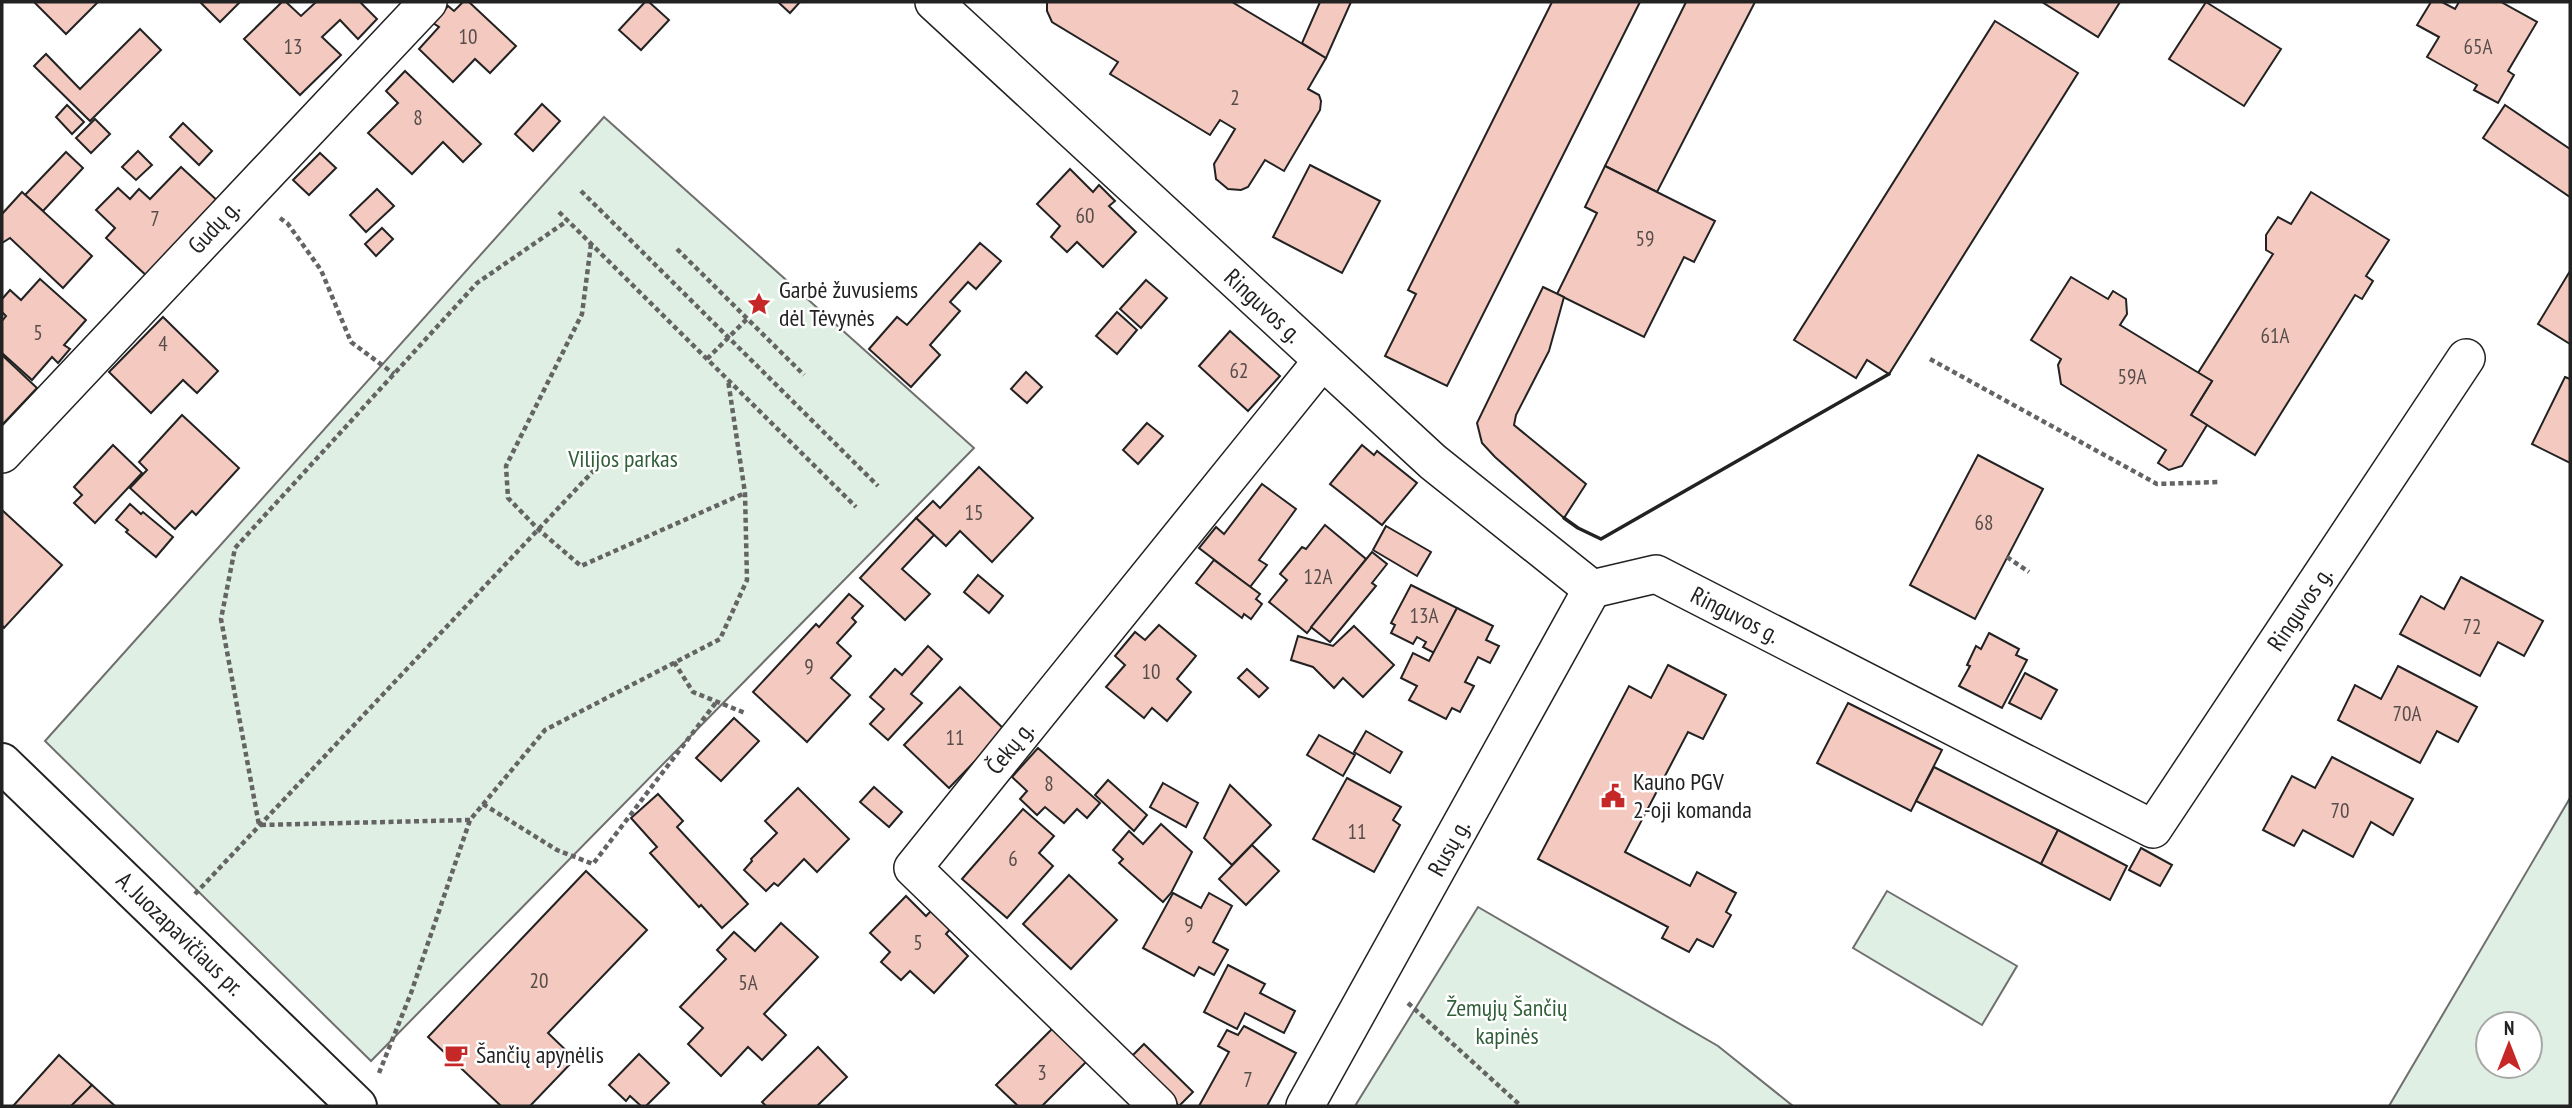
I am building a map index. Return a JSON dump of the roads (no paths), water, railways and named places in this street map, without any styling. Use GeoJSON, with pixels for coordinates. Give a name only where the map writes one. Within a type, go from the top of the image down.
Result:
{"type":"FeatureCollection","features":[{"type":"Feature","properties":{"kind":"main road","name":"A. Juozapavičiaus pr."},"geometry":{"type":"LineString","coordinates":[[2,763],[169,923],[367,1094]]}},
{"type":"Feature","properties":{"kind":"street","name":"Gudų g."},"geometry":{"type":"LineString","coordinates":[[2,454],[428,2]]}},
{"type":"Feature","properties":{"kind":"street","name":"Ringuvos g."},"geometry":{"type":"LineString","coordinates":[[943,5],[1433,462],[1592,589],[1656,574],[2153,829],[2466,358]]}},
{"type":"Feature","properties":{"kind":"street","name":"Čekų g."},"geometry":{"type":"LineString","coordinates":[[1158,1106],[913,868],[1322,361]]}},
{"type":"Feature","properties":{"kind":"street","name":"Rusų g."},"geometry":{"type":"LineString","coordinates":[[1305,1106],[1592,589]]}},
{"type":"Feature","properties":{"kind":"place","name":"Garbė žuvusiems dėl Tėvynės"},"geometry":{"type":"Point","coordinates":[759,304]}},
{"type":"Feature","properties":{"kind":"place","name":"Kauno PGV 2-oji komanda"},"geometry":{"type":"Point","coordinates":[1613,796]}},
{"type":"Feature","properties":{"kind":"place","name":"Šančių apynėlis"},"geometry":{"type":"Point","coordinates":[456,1055]}},
{"type":"Feature","properties":{"kind":"park label","name":"Vilijos parkas"},"geometry":{"type":"Point","coordinates":[623,459]}},
{"type":"Feature","properties":{"kind":"park label","name":"Žemųjų Šančių kapinės"},"geometry":{"type":"Point","coordinates":[1507,1022]}}]}
